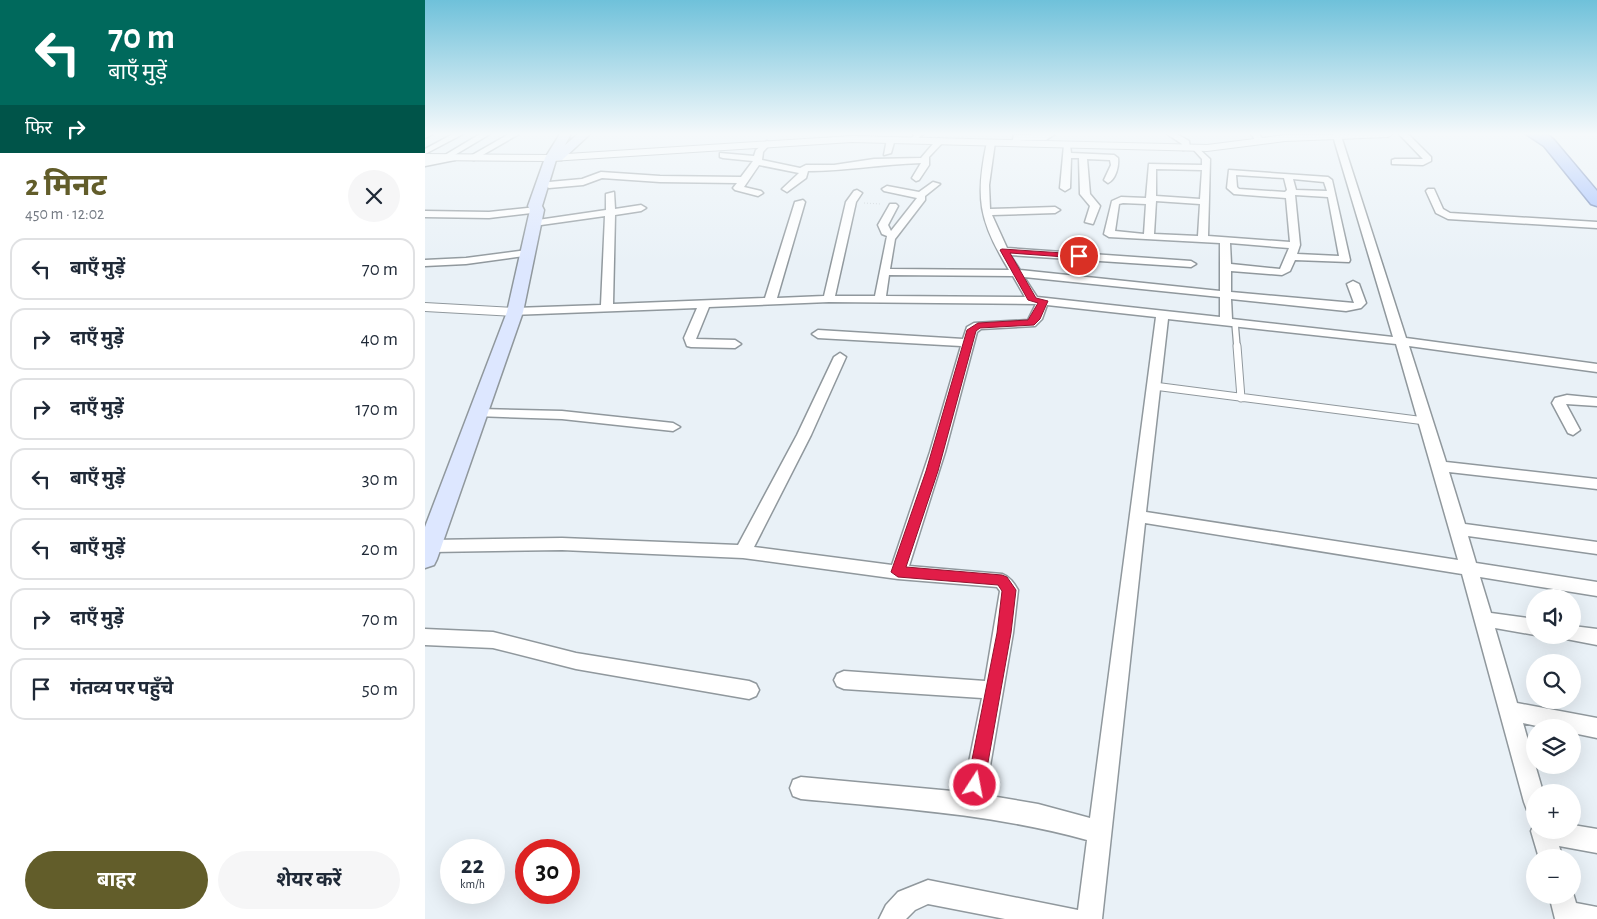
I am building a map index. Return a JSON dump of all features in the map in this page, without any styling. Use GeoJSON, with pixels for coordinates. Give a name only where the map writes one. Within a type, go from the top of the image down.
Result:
{"type":"FeatureCollection","features":[{"type":"Feature","properties":{"kind":"highway"},"geometry":{"type":"LineString","coordinates":[[1577,177],[1597,201]]}},
{"type":"Feature","properties":{"kind":"main road"},"geometry":{"type":"LineString","coordinates":[[428,552],[480,413],[515,312],[535,216],[535,206],[548,177]]}},
{"type":"Feature","properties":{"kind":"main road"},"geometry":{"type":"LineString","coordinates":[[535,216],[544,205],[552,177]]}},
{"type":"Feature","properties":{"kind":"street"},"geometry":{"type":"LineString","coordinates":[[549,185],[583,182],[596,177]]}},
{"type":"Feature","properties":{"kind":"street"},"geometry":{"type":"LineString","coordinates":[[629,177],[743,180]]}},
{"type":"Feature","properties":{"kind":"street"},"geometry":{"type":"LineString","coordinates":[[745,177],[739,190],[758,192]]}},
{"type":"Feature","properties":{"kind":"street"},"geometry":{"type":"LineString","coordinates":[[787,189],[802,177]]}},
{"type":"Feature","properties":{"kind":"street"},"geometry":{"type":"LineString","coordinates":[[898,572],[922,506],[973,327],[1031,323],[1036,319],[1038,301],[1017,273],[1004,250],[987,212],[984,200],[985,177]]}},
{"type":"Feature","properties":{"kind":"street"},"geometry":{"type":"LineString","coordinates":[[1065,188],[1066,177]]}},
{"type":"Feature","properties":{"kind":"street"},"geometry":{"type":"LineString","coordinates":[[1084,177],[1085,194],[1095,206],[1091,222]]}},
{"type":"Feature","properties":{"kind":"street"},"geometry":{"type":"LineString","coordinates":[[1149,237],[1152,177]]}},
{"type":"Feature","properties":{"kind":"street"},"geometry":{"type":"LineString","coordinates":[[1203,239],[1205,202],[1214,177]]}},
{"type":"Feature","properties":{"kind":"street"},"geometry":{"type":"LineString","coordinates":[[1223,177],[1237,192],[1332,194]]}},
{"type":"Feature","properties":{"kind":"street"},"geometry":{"type":"LineString","coordinates":[[1226,267],[1282,272],[1286,269],[1295,245],[1288,177]]}},
{"type":"Feature","properties":{"kind":"street"},"geometry":{"type":"LineString","coordinates":[[1291,257],[1345,260],[1328,180],[1297,177]]}},
{"type":"Feature","properties":{"kind":"street"},"geometry":{"type":"LineString","coordinates":[[1350,177],[1440,466],[1530,784]]}},
{"type":"Feature","properties":{"kind":"street"},"geometry":{"type":"LineString","coordinates":[[887,190],[920,196],[936,184]]}},
{"type":"Feature","properties":{"kind":"street"},"geometry":{"type":"LineString","coordinates":[[1431,191],[1439,211],[1448,216],[1597,225]]}},
{"type":"Feature","properties":{"kind":"street"},"geometry":{"type":"LineString","coordinates":[[607,307],[611,194]]}},
{"type":"Feature","properties":{"kind":"street"},"geometry":{"type":"LineString","coordinates":[[880,298],[887,245],[893,235],[922,201],[920,196]]}},
{"type":"Feature","properties":{"kind":"street"},"geometry":{"type":"LineString","coordinates":[[829,299],[854,198]]}},
{"type":"Feature","properties":{"kind":"street"},"geometry":{"type":"LineString","coordinates":[[1205,202],[1121,200],[1115,202],[1109,234],[1295,245]]}},
{"type":"Feature","properties":{"kind":"street"},"geometry":{"type":"LineString","coordinates":[[770,301],[800,202]]}},
{"type":"Feature","properties":{"kind":"street"},"geometry":{"type":"LineString","coordinates":[[893,206],[883,225],[887,232],[893,235]]}},
{"type":"Feature","properties":{"kind":"street"},"geometry":{"type":"LineString","coordinates":[[427,218],[436,214],[535,216],[610,213],[641,208]]}},
{"type":"Feature","properties":{"kind":"street"},"geometry":{"type":"LineString","coordinates":[[987,212],[1055,210]]}},
{"type":"Feature","properties":{"kind":"street"},"geometry":{"type":"LineString","coordinates":[[1225,240],[1226,294],[1231,322]]}},
{"type":"Feature","properties":{"kind":"street"},"geometry":{"type":"LineString","coordinates":[[1004,250],[1191,264]]}},
{"type":"Feature","properties":{"kind":"street"},"geometry":{"type":"LineString","coordinates":[[425,263],[466,261],[527,253]]}},
{"type":"Feature","properties":{"kind":"street"},"geometry":{"type":"LineString","coordinates":[[884,272],[1017,273],[1353,307],[1360,303],[1353,284]]}},
{"type":"Feature","properties":{"kind":"street"},"geometry":{"type":"LineString","coordinates":[[425,307],[515,312],[829,299],[1038,301],[1400,341],[1597,368]]}},
{"type":"Feature","properties":{"kind":"street"},"geometry":{"type":"LineString","coordinates":[[705,304],[690,338],[691,343],[735,344]]}},
{"type":"Feature","properties":{"kind":"street"},"geometry":{"type":"LineString","coordinates":[[1089,919],[1162,314]]}},
{"type":"Feature","properties":{"kind":"street"},"geometry":{"type":"LineString","coordinates":[[818,334],[968,343]]}},
{"type":"Feature","properties":{"kind":"street"},"geometry":{"type":"LineString","coordinates":[[743,552],[804,435],[840,357]]}},
{"type":"Feature","properties":{"kind":"street"},"geometry":{"type":"LineString","coordinates":[[1573,430],[1559,404],[1560,401],[1567,399],[1597,402]]}},
{"type":"Feature","properties":{"kind":"street"},"geometry":{"type":"LineString","coordinates":[[480,413],[562,415],[673,427]]}},
{"type":"Feature","properties":{"kind":"street"},"geometry":{"type":"LineString","coordinates":[[1440,466],[1597,484]]}},
{"type":"Feature","properties":{"kind":"street"},"geometry":{"type":"LineString","coordinates":[[1138,516],[1597,589]]}},
{"type":"Feature","properties":{"kind":"street"},"geometry":{"type":"LineString","coordinates":[[1458,530],[1597,548]]}},
{"type":"Feature","properties":{"kind":"street"},"geometry":{"type":"LineString","coordinates":[[428,552],[562,544],[743,552],[898,572],[1002,581],[1009,590],[1004,633],[972,804]]}},
{"type":"Feature","properties":{"kind":"street"},"geometry":{"type":"LineString","coordinates":[[1483,619],[1526,626]]}},
{"type":"Feature","properties":{"kind":"street"},"geometry":{"type":"LineString","coordinates":[[1581,635],[1597,638]]}},
{"type":"Feature","properties":{"kind":"street"},"geometry":{"type":"LineString","coordinates":[[425,637],[493,640],[576,661],[749,690]]}},
{"type":"Feature","properties":{"kind":"street"},"geometry":{"type":"LineString","coordinates":[[843,680],[993,690]]}},
{"type":"Feature","properties":{"kind":"street"},"geometry":{"type":"LineString","coordinates":[[1509,712],[1597,728]]}},
{"type":"Feature","properties":{"kind":"street"},"geometry":{"type":"LineString","coordinates":[[801,788],[972,804],[1038,815],[1100,832]]}},
{"type":"Feature","properties":{"kind":"street"},"geometry":{"type":"LineString","coordinates":[[1581,838],[1597,841]]}},
{"type":"Feature","properties":{"kind":"street"},"geometry":{"type":"LineString","coordinates":[[892,919],[897,910],[907,900],[917,894],[928,892],[1070,919]]}},
{"type":"Feature","properties":{"kind":"street"},"geometry":{"type":"LineString","coordinates":[[1565,909],[1595,919]]}},
{"type":"Feature","properties":{"kind":"lane"},"geometry":{"type":"LineString","coordinates":[[1231,322],[1241,398]]}},
{"type":"Feature","properties":{"kind":"lane"},"geometry":{"type":"LineString","coordinates":[[1154,386],[1425,421]]}},
{"type":"Feature","properties":{"kind":"path"},"geometry":{"type":"LineString","coordinates":[[854,198],[893,206]]}},
{"type":"Feature","properties":{"kind":"route"},"geometry":{"type":"LineString","coordinates":[[975,785],[1004,633],[1009,590],[1002,581],[898,572],[922,506],[957,386],[971,330],[973,327],[978,326],[1031,323],[1036,319],[1043,301],[1033,300],[1004,250],[1079,256]]}}]}
